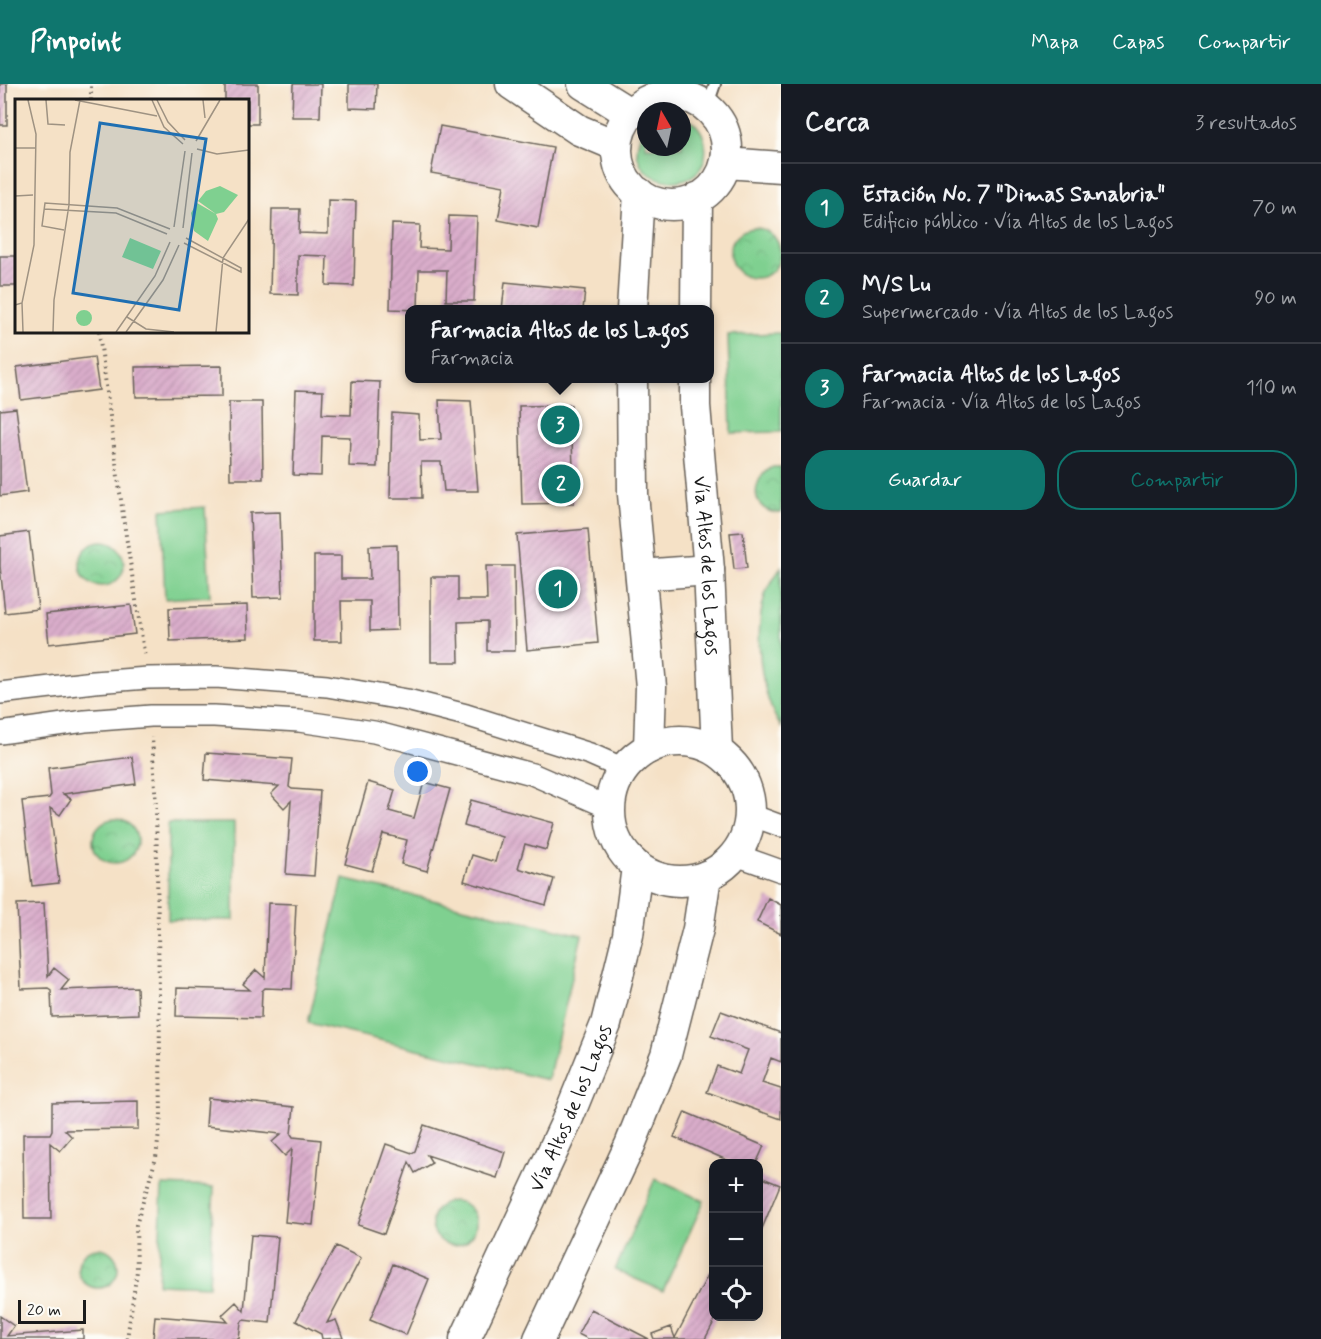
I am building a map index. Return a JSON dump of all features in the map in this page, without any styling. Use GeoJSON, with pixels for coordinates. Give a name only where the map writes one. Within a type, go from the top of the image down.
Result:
{"type":"FeatureCollection","features":[{"type":"Feature","properties":{"kind":"street"},"geometry":{"type":"LineString","coordinates":[[510,84],[579,130],[617,146]]}},
{"type":"Feature","properties":{"kind":"street"},"geometry":{"type":"LineString","coordinates":[[583,84],[631,114]]}},
{"type":"Feature","properties":{"kind":"street"},"geometry":{"type":"LineString","coordinates":[[675,89],[691,98],[711,96],[725,132],[727,147],[726,163],[720,177],[710,190],[682,203],[668,204],[652,201],[639,194],[627,181],[619,164],[617,146],[621,129],[631,114],[643,103],[675,89]]}},
{"type":"Feature","properties":{"kind":"street"},"geometry":{"type":"LineString","coordinates":[[726,163],[781,167]]}},
{"type":"Feature","properties":{"kind":"street"},"geometry":{"type":"LineString","coordinates":[[632,305],[639,194]]}},
{"type":"Feature","properties":{"kind":"street"},"geometry":{"type":"LineString","coordinates":[[696,305],[697,198]]}},
{"type":"Feature","properties":{"kind":"street"},"geometry":{"type":"LineString","coordinates":[[632,383],[633,494],[651,687],[649,748]]}},
{"type":"Feature","properties":{"kind":"street","name":"Vía Altos de los Lagos"},"geometry":{"type":"LineString","coordinates":[[695,383],[695,406],[710,570],[717,750]]}},
{"type":"Feature","properties":{"kind":"street"},"geometry":{"type":"LineString","coordinates":[[641,575],[710,570]]}},
{"type":"Feature","properties":{"kind":"street"},"geometry":{"type":"LineString","coordinates":[[0,693],[148,678],[227,678],[327,686],[407,700],[466,715],[590,754],[624,769]]}},
{"type":"Feature","properties":{"kind":"street"},"geometry":{"type":"LineString","coordinates":[[0,733],[85,721],[151,716],[214,716],[299,721],[374,732],[532,774],[610,808]]}},
{"type":"Feature","properties":{"kind":"street"},"geometry":{"type":"LineString","coordinates":[[671,741],[695,742],[717,750],[732,763],[743,778],[749,796],[751,814],[746,836],[736,855],[722,867],[706,876],[683,881],[658,878],[637,867],[621,850],[612,830],[610,808],[614,787],[624,769],[635,757],[649,748],[671,741]]}},
{"type":"Feature","properties":{"kind":"street"},"geometry":{"type":"LineString","coordinates":[[751,814],[781,826]]}},
{"type":"Feature","properties":{"kind":"street"},"geometry":{"type":"LineString","coordinates":[[736,855],[781,871]]}},
{"type":"Feature","properties":{"kind":"street","name":"Vía Altos de los Lagos"},"geometry":{"type":"LineString","coordinates":[[465,1339],[566,1125],[606,1024],[627,935],[637,867]]}},
{"type":"Feature","properties":{"kind":"street"},"geometry":{"type":"LineString","coordinates":[[539,1339],[630,1146],[666,1055],[698,928],[706,876]]}},
{"type":"Feature","properties":{"kind":"path"},"geometry":{"type":"LineString","coordinates":[[99,333],[124,524],[148,678]]}},
{"type":"Feature","properties":{"kind":"path"},"geometry":{"type":"LineString","coordinates":[[127,1339],[136,1271],[136,1225],[156,1158],[161,1116],[156,806],[151,716]]}},
{"type":"Feature","properties":{"kind":"green space"},"geometry":{"type":"Polygon","coordinates":[[[691,121],[700,130],[705,143],[704,162],[694,175],[680,180],[664,180],[650,174],[640,163],[639,156],[691,156],[691,121]]]}},
{"type":"Feature","properties":{"kind":"green space"},"geometry":{"type":"Polygon","coordinates":[[[750,228],[760,228],[773,235],[780,248],[780,258],[773,271],[760,278],[750,278],[741,274],[734,267],[730,258],[730,248],[734,239],[741,232],[750,228]]]}},
{"type":"Feature","properties":{"kind":"green space"},"geometry":{"type":"Polygon","coordinates":[[[781,333],[781,432],[731,433],[728,335],[781,333]]]}},
{"type":"Feature","properties":{"kind":"green space"},"geometry":{"type":"Polygon","coordinates":[[[772,467],[781,467],[781,513],[771,512],[764,508],[757,496],[759,480],[772,467]]]}},
{"type":"Feature","properties":{"kind":"green space"},"geometry":{"type":"Polygon","coordinates":[[[205,507],[210,596],[165,599],[161,510],[205,507]]]}},
{"type":"Feature","properties":{"kind":"green space"},"geometry":{"type":"Polygon","coordinates":[[[102,542],[117,549],[124,564],[117,579],[102,586],[87,579],[80,564],[87,549],[102,542]]]}},
{"type":"Feature","properties":{"kind":"green space"},"geometry":{"type":"Polygon","coordinates":[[[781,567],[781,727],[763,680],[759,644],[765,595],[781,567]]]}},
{"type":"Feature","properties":{"kind":"green space"},"geometry":{"type":"Polygon","coordinates":[[[115,819],[130,826],[137,841],[130,856],[115,863],[100,856],[93,841],[100,826],[115,819]]]}},
{"type":"Feature","properties":{"kind":"green space"},"geometry":{"type":"Polygon","coordinates":[[[168,823],[234,823],[234,920],[168,920],[168,823]]]}},
{"type":"Feature","properties":{"kind":"green space"},"geometry":{"type":"Polygon","coordinates":[[[343,879],[582,935],[548,1080],[308,1023],[343,879]]]}},
{"type":"Feature","properties":{"kind":"green space"},"geometry":{"type":"Polygon","coordinates":[[[655,1179],[704,1201],[663,1291],[615,1270],[655,1179]]]}},
{"type":"Feature","properties":{"kind":"green space"},"geometry":{"type":"Polygon","coordinates":[[[162,1185],[214,1187],[209,1286],[158,1284],[162,1185]]]}},
{"type":"Feature","properties":{"kind":"green space"},"geometry":{"type":"Polygon","coordinates":[[[454,1201],[469,1208],[476,1223],[469,1238],[454,1245],[439,1238],[432,1223],[439,1208],[454,1201]]]}},
{"type":"Feature","properties":{"kind":"green space"},"geometry":{"type":"Polygon","coordinates":[[[98,1248],[112,1254],[118,1268],[112,1282],[98,1288],[84,1282],[78,1268],[84,1254],[98,1248]]]}},
{"type":"Feature","properties":{"kind":"building"},"geometry":{"type":"Polygon","coordinates":[[[0,84],[7,84],[7,125],[0,125],[0,84]]]}},
{"type":"Feature","properties":{"kind":"building"},"geometry":{"type":"Polygon","coordinates":[[[225,84],[258,84],[258,124],[249,124],[249,99],[225,99],[225,84]]]}},
{"type":"Feature","properties":{"kind":"building"},"geometry":{"type":"Polygon","coordinates":[[[293,84],[321,84],[320,117],[292,117],[293,84]]]}},
{"type":"Feature","properties":{"kind":"building"},"geometry":{"type":"Polygon","coordinates":[[[349,84],[377,84],[376,109],[349,108],[349,84]]]}},
{"type":"Feature","properties":{"kind":"building"},"geometry":{"type":"Polygon","coordinates":[[[440,126],[553,147],[538,228],[498,220],[504,186],[431,173],[440,126]]]}},
{"type":"Feature","properties":{"kind":"building"},"geometry":{"type":"Polygon","coordinates":[[[328,200],[356,201],[354,286],[326,285],[327,256],[298,255],[298,295],[270,294],[272,209],[300,209],[299,233],[328,234],[328,200]]]}},
{"type":"Feature","properties":{"kind":"building"},"geometry":{"type":"Polygon","coordinates":[[[449,216],[477,217],[474,301],[446,301],[447,270],[419,270],[418,305],[405,305],[405,310],[390,309],[392,224],[420,225],[419,248],[448,249],[449,216]]]}},
{"type":"Feature","properties":{"kind":"building"},"geometry":{"type":"Polygon","coordinates":[[[0,256],[15,256],[15,286],[0,286],[0,256]]]}},
{"type":"Feature","properties":{"kind":"building"},"geometry":{"type":"Polygon","coordinates":[[[505,282],[585,290],[584,305],[503,305],[505,282]]]}},
{"type":"Feature","properties":{"kind":"building"},"geometry":{"type":"Polygon","coordinates":[[[94,357],[99,390],[21,400],[17,367],[94,357]]]}},
{"type":"Feature","properties":{"kind":"building"},"geometry":{"type":"Polygon","coordinates":[[[222,366],[222,396],[136,397],[135,367],[222,366]]]}},
{"type":"Feature","properties":{"kind":"building"},"geometry":{"type":"Polygon","coordinates":[[[352,381],[380,382],[377,467],[349,466],[350,437],[322,436],[321,476],[293,475],[296,390],[323,391],[322,414],[351,415],[352,381]]]}},
{"type":"Feature","properties":{"kind":"building"},"geometry":{"type":"Polygon","coordinates":[[[439,400],[471,401],[478,491],[444,491],[441,462],[421,462],[422,498],[390,498],[392,413],[419,415],[420,440],[441,439],[439,400]]]}},
{"type":"Feature","properties":{"kind":"building"},"geometry":{"type":"Polygon","coordinates":[[[229,402],[262,402],[263,479],[230,479],[229,402]]]}},
{"type":"Feature","properties":{"kind":"building"},"geometry":{"type":"Polygon","coordinates":[[[571,405],[574,503],[522,504],[519,406],[571,405]]]}},
{"type":"Feature","properties":{"kind":"building"},"geometry":{"type":"Polygon","coordinates":[[[16,408],[27,492],[0,496],[0,410],[16,408]]]}},
{"type":"Feature","properties":{"kind":"building"},"geometry":{"type":"Polygon","coordinates":[[[280,512],[283,597],[253,598],[250,513],[280,512]]]}},
{"type":"Feature","properties":{"kind":"building"},"geometry":{"type":"Polygon","coordinates":[[[588,529],[598,643],[527,650],[517,535],[588,529]]]}},
{"type":"Feature","properties":{"kind":"building"},"geometry":{"type":"Polygon","coordinates":[[[29,532],[38,609],[5,613],[0,566],[0,536],[29,532]]]}},
{"type":"Feature","properties":{"kind":"building"},"geometry":{"type":"Polygon","coordinates":[[[743,532],[747,568],[734,569],[730,533],[743,532]]]}},
{"type":"Feature","properties":{"kind":"building"},"geometry":{"type":"Polygon","coordinates":[[[397,545],[398,630],[370,631],[370,601],[341,601],[342,641],[314,641],[314,556],[341,556],[341,579],[370,579],[369,546],[397,545]]]}},
{"type":"Feature","properties":{"kind":"building"},"geometry":{"type":"Polygon","coordinates":[[[486,566],[514,566],[515,651],[487,651],[487,621],[458,622],[459,662],[431,662],[431,577],[458,577],[458,600],[487,600],[486,566]]]}},
{"type":"Feature","properties":{"kind":"building"},"geometry":{"type":"Polygon","coordinates":[[[131,605],[135,634],[49,644],[46,614],[131,605]]]}},
{"type":"Feature","properties":{"kind":"building"},"geometry":{"type":"Polygon","coordinates":[[[247,605],[248,638],[170,641],[169,608],[247,605]]]}},
{"type":"Feature","properties":{"kind":"building"},"geometry":{"type":"Polygon","coordinates":[[[206,753],[292,759],[289,787],[320,791],[314,876],[286,874],[291,801],[284,808],[271,794],[279,786],[204,780],[206,753]]]}},
{"type":"Feature","properties":{"kind":"building"},"geometry":{"type":"Polygon","coordinates":[[[132,757],[136,784],[63,794],[71,799],[60,815],[50,808],[59,883],[32,886],[22,801],[49,798],[51,795],[48,768],[132,757]]]}},
{"type":"Feature","properties":{"kind":"building"},"geometry":{"type":"Polygon","coordinates":[[[368,782],[395,790],[389,811],[414,818],[424,782],[450,789],[427,871],[401,864],[407,840],[383,834],[372,871],[345,864],[368,782]]]}},
{"type":"Feature","properties":{"kind":"building"},"geometry":{"type":"Polygon","coordinates":[[[471,800],[554,823],[546,850],[525,844],[518,868],[554,879],[546,905],[464,881],[472,855],[495,862],[502,837],[464,826],[471,800]]]}},
{"type":"Feature","properties":{"kind":"building"},"geometry":{"type":"Polygon","coordinates":[[[768,898],[781,905],[781,934],[757,922],[768,898]]]}},
{"type":"Feature","properties":{"kind":"building"},"geometry":{"type":"Polygon","coordinates":[[[44,903],[48,976],[54,968],[69,980],[61,990],[137,987],[138,1014],[52,1017],[51,990],[48,988],[21,989],[17,904],[44,903]]]}},
{"type":"Feature","properties":{"kind":"building"},"geometry":{"type":"Polygon","coordinates":[[[268,903],[296,904],[292,989],[265,988],[262,991],[261,1018],[176,1016],[177,988],[250,990],[243,984],[256,970],[265,978],[268,903]]]}},
{"type":"Feature","properties":{"kind":"building"},"geometry":{"type":"Polygon","coordinates":[[[721,1011],[781,1033],[781,1062],[771,1058],[762,1083],[781,1089],[781,1119],[707,1092],[717,1066],[739,1074],[748,1050],[711,1036],[721,1011]]]}},
{"type":"Feature","properties":{"kind":"building"},"geometry":{"type":"Polygon","coordinates":[[[208,1098],[294,1107],[291,1134],[293,1137],[321,1140],[313,1225],[285,1222],[292,1149],[285,1156],[272,1142],[281,1134],[206,1126],[208,1098]]]}},
{"type":"Feature","properties":{"kind":"building"},"geometry":{"type":"Polygon","coordinates":[[[138,1101],[138,1129],[65,1130],[72,1137],[60,1151],[50,1143],[51,1219],[24,1219],[23,1134],[50,1134],[52,1103],[138,1101]]]}},
{"type":"Feature","properties":{"kind":"building"},"geometry":{"type":"Polygon","coordinates":[[[685,1112],[764,1146],[758,1159],[725,1159],[674,1137],[685,1112]]]}},
{"type":"Feature","properties":{"kind":"building"},"geometry":{"type":"Polygon","coordinates":[[[424,1125],[505,1152],[497,1178],[427,1155],[432,1163],[415,1173],[409,1162],[384,1234],[358,1225],[386,1144],[412,1153],[415,1151],[424,1125]]]}},
{"type":"Feature","properties":{"kind":"building"},"geometry":{"type":"Polygon","coordinates":[[[763,1178],[780,1185],[763,1226],[763,1178]]]}},
{"type":"Feature","properties":{"kind":"building"},"geometry":{"type":"Polygon","coordinates":[[[251,1235],[278,1237],[270,1323],[243,1320],[239,1339],[153,1339],[155,1316],[228,1322],[222,1315],[236,1302],[244,1311],[251,1235]]]}},
{"type":"Feature","properties":{"kind":"building"},"geometry":{"type":"Polygon","coordinates":[[[336,1246],[361,1258],[327,1323],[336,1320],[343,1338],[322,1339],[321,1334],[296,1321],[336,1246]]]}},
{"type":"Feature","properties":{"kind":"building"},"geometry":{"type":"Polygon","coordinates":[[[393,1264],[429,1279],[406,1335],[370,1320],[393,1264]]]}},
{"type":"Feature","properties":{"kind":"building"},"geometry":{"type":"Polygon","coordinates":[[[709,1273],[709,1321],[714,1321],[705,1339],[654,1339],[652,1334],[671,1327],[675,1338],[709,1273]]]}},
{"type":"Feature","properties":{"kind":"building"},"geometry":{"type":"Polygon","coordinates":[[[591,1309],[649,1339],[588,1339],[578,1334],[591,1309]]]}},
{"type":"Feature","properties":{"kind":"building"},"geometry":{"type":"Polygon","coordinates":[[[0,1316],[14,1326],[7,1336],[83,1330],[83,1339],[0,1339],[0,1316]]]}},
{"type":"Feature","properties":{"kind":"place","name":"Farmacia Altos de los Lagos"},"geometry":{"type":"Point","coordinates":[560,425]}},
{"type":"Feature","properties":{"kind":"place","name":"M/S Lu"},"geometry":{"type":"Point","coordinates":[561,484]}},
{"type":"Feature","properties":{"kind":"place","name":"Estación No. 7 \"Dimas Sanabria\""},"geometry":{"type":"Point","coordinates":[558,589]}}]}
